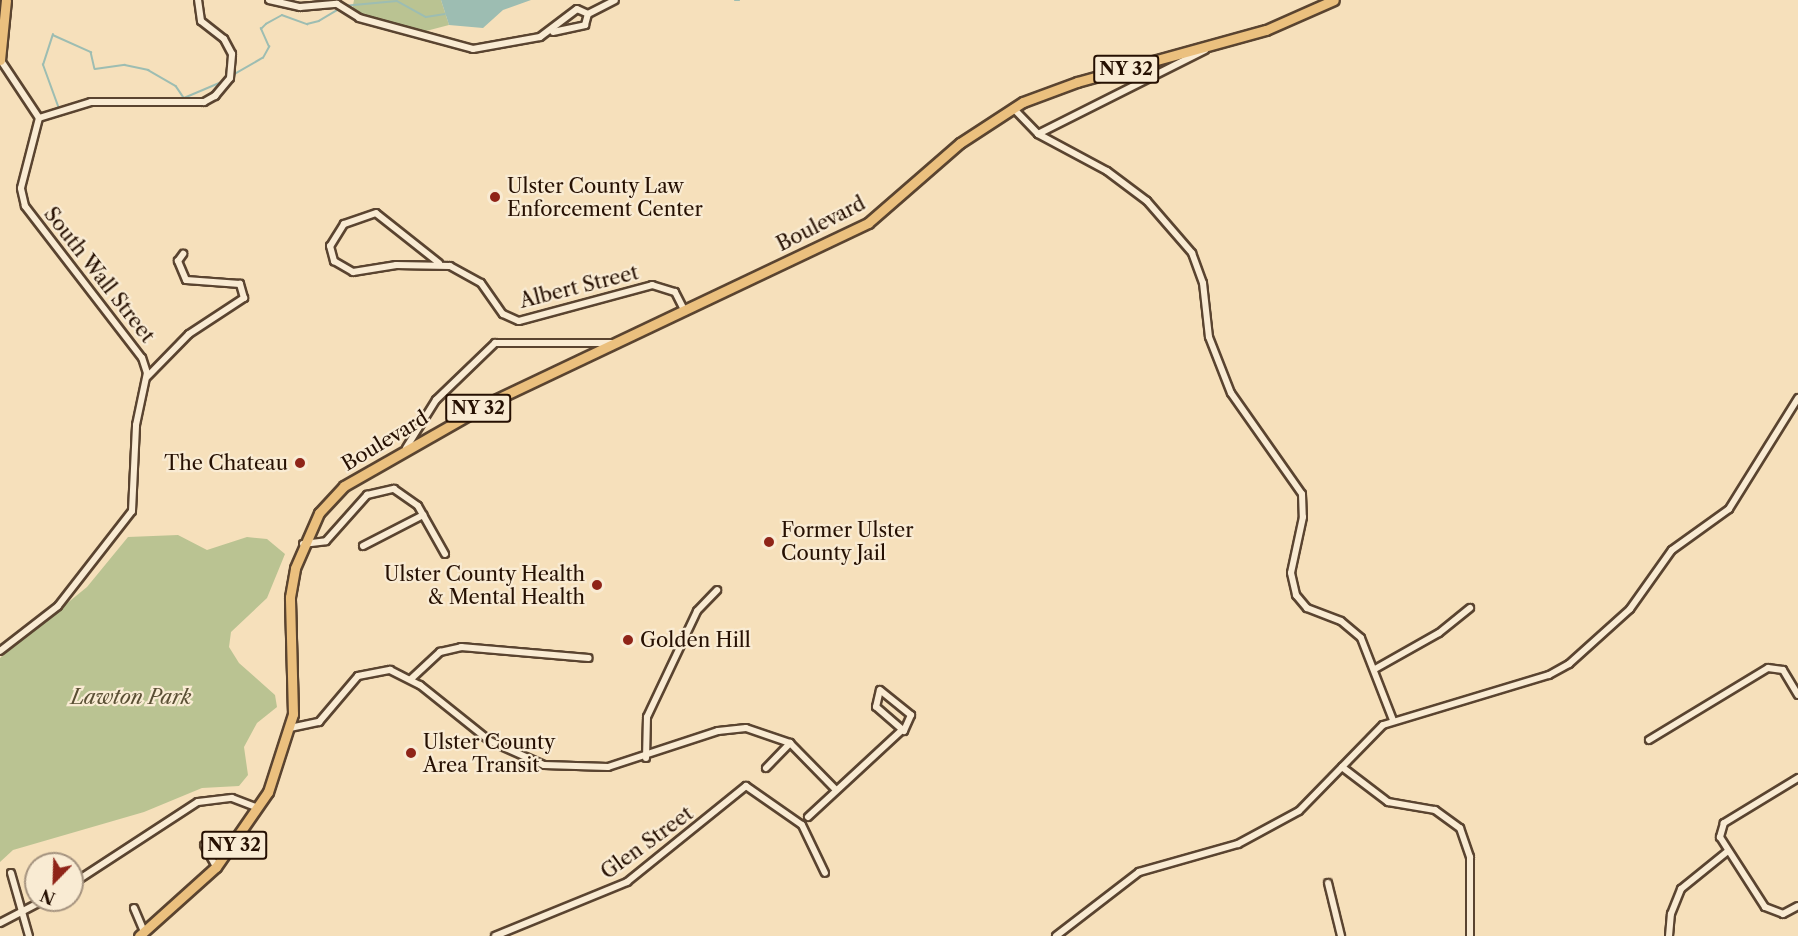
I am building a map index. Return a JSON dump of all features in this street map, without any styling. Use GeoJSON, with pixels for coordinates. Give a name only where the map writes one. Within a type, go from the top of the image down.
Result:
{"type":"FeatureCollection","features":[{"type":"Feature","properties":{"kind":"main road"},"geometry":{"type":"LineString","coordinates":[[0,59],[6,0]]}},
{"type":"Feature","properties":{"kind":"main road","name":"NY 32"},"geometry":{"type":"LineString","coordinates":[[1013,108],[1077,82],[1266,30],[1334,0]]}},
{"type":"Feature","properties":{"kind":"main road","name":"Boulevard"},"geometry":{"type":"LineString","coordinates":[[141,934],[216,867],[259,808],[280,766],[291,728],[290,597],[303,544],[319,513],[344,486],[406,448],[615,344],[868,223],[934,167],[1013,108]]}},
{"type":"Feature","properties":{"kind":"street"},"geometry":{"type":"LineString","coordinates":[[0,59],[39,118],[92,102],[204,102],[228,81],[230,48],[201,21],[198,0]]}},
{"type":"Feature","properties":{"kind":"street"},"geometry":{"type":"LineString","coordinates":[[269,0],[300,7],[319,1],[466,48],[585,25],[588,14],[615,0]]}},
{"type":"Feature","properties":{"kind":"street"},"geometry":{"type":"LineString","coordinates":[[553,32],[577,9],[588,14]]}},
{"type":"Feature","properties":{"kind":"street"},"geometry":{"type":"LineString","coordinates":[[1038,134],[1210,46]]}},
{"type":"Feature","properties":{"kind":"street"},"geometry":{"type":"LineString","coordinates":[[1013,108],[1038,134],[1118,178],[1170,223],[1187,245],[1203,283],[1209,337],[1231,393],[1302,494],[1304,517],[1291,573],[1296,595],[1307,608],[1356,632],[1375,669],[1390,722]]}},
{"type":"Feature","properties":{"kind":"street","name":"South Wall Street"},"geometry":{"type":"LineString","coordinates":[[39,118],[21,188],[25,206],[142,358],[147,377]]}},
{"type":"Feature","properties":{"kind":"street","name":"Albert Street"},"geometry":{"type":"LineString","coordinates":[[439,263],[352,272],[334,261],[330,246],[344,224],[376,213],[439,263],[481,283],[503,314],[519,321],[652,285],[675,292],[685,312]]}},
{"type":"Feature","properties":{"kind":"street"},"geometry":{"type":"LineString","coordinates":[[0,651],[58,606],[132,512],[136,425],[147,377],[189,334],[244,298],[240,284],[188,281],[178,261],[183,254]]}},
{"type":"Feature","properties":{"kind":"street"},"geometry":{"type":"LineString","coordinates":[[406,448],[436,400],[495,343],[615,344]]}},
{"type":"Feature","properties":{"kind":"street"},"geometry":{"type":"LineString","coordinates":[[1056,936],[1138,872],[1238,844],[1274,827],[1315,798],[1342,767],[1390,722],[1549,675],[1569,664],[1630,609],[1672,550],[1730,508],[1798,398]]}},
{"type":"Feature","properties":{"kind":"street"},"geometry":{"type":"LineString","coordinates":[[303,544],[326,541],[346,513],[376,491],[404,493],[423,515],[445,554]]}},
{"type":"Feature","properties":{"kind":"street"},"geometry":{"type":"LineString","coordinates":[[363,546],[423,515]]}},
{"type":"Feature","properties":{"kind":"street"},"geometry":{"type":"LineString","coordinates":[[646,758],[647,717],[697,610],[717,590]]}},
{"type":"Feature","properties":{"kind":"street"},"geometry":{"type":"LineString","coordinates":[[1375,669],[1440,633],[1470,608]]}},
{"type":"Feature","properties":{"kind":"street"},"geometry":{"type":"LineString","coordinates":[[411,679],[440,652],[461,647],[589,658]]}},
{"type":"Feature","properties":{"kind":"street"},"geometry":{"type":"LineString","coordinates":[[1649,740],[1768,668],[1783,670],[1798,694]]}},
{"type":"Feature","properties":{"kind":"street"},"geometry":{"type":"LineString","coordinates":[[291,728],[319,722],[368,671],[390,670],[411,679],[490,741],[521,758],[576,770],[646,758],[733,729],[763,732],[790,743],[836,790]]}},
{"type":"Feature","properties":{"kind":"street"},"geometry":{"type":"LineString","coordinates":[[808,818],[901,731],[911,715],[880,690],[876,707],[901,731]]}},
{"type":"Feature","properties":{"kind":"street"},"geometry":{"type":"LineString","coordinates":[[766,768],[790,743]]}},
{"type":"Feature","properties":{"kind":"street"},"geometry":{"type":"LineString","coordinates":[[1342,767],[1388,802],[1435,810],[1460,828],[1470,857],[1470,936]]}},
{"type":"Feature","properties":{"kind":"street"},"geometry":{"type":"LineString","coordinates":[[1798,778],[1724,823],[1720,837],[1765,907],[1783,914],[1798,906]]}},
{"type":"Feature","properties":{"kind":"street","name":"Glen Street"},"geometry":{"type":"LineString","coordinates":[[495,936],[627,882],[746,786],[802,825],[825,873]]}},
{"type":"Feature","properties":{"kind":"street"},"geometry":{"type":"LineString","coordinates":[[84,876],[198,802],[232,798],[259,808]]}},
{"type":"Feature","properties":{"kind":"street"},"geometry":{"type":"LineString","coordinates":[[204,845],[216,867]]}},
{"type":"Feature","properties":{"kind":"street"},"geometry":{"type":"LineString","coordinates":[[1669,936],[1671,914],[1681,889],[1728,851]]}},
{"type":"Feature","properties":{"kind":"street"},"geometry":{"type":"LineString","coordinates":[[11,873],[29,936]]}},
{"type":"Feature","properties":{"kind":"street"},"geometry":{"type":"LineString","coordinates":[[1328,883],[1341,936]]}},
{"type":"Feature","properties":{"kind":"street"},"geometry":{"type":"LineString","coordinates":[[134,908],[141,934]]}},
{"type":"Feature","properties":{"kind":"street"},"geometry":{"type":"LineString","coordinates":[[0,923],[23,912]]}},
{"type":"Feature","properties":{"kind":"green space"},"geometry":{"type":"Polygon","coordinates":[[[354,0],[441,0],[449,25],[426,31],[352,11],[354,0]]]}},
{"type":"Feature","properties":{"kind":"green space","name":"Lawton Park"},"geometry":{"type":"Polygon","coordinates":[[[178,535],[207,550],[247,537],[267,539],[285,554],[267,598],[231,632],[229,647],[239,663],[275,695],[277,707],[257,723],[244,747],[248,775],[239,786],[202,788],[144,812],[13,850],[0,862],[0,658],[87,587],[128,537],[178,535]]]}},
{"type":"Feature","properties":{"kind":"water"},"geometry":{"type":"Polygon","coordinates":[[[441,0],[531,0],[503,10],[483,28],[449,25],[441,0]]]}},
{"type":"Feature","properties":{"kind":"waterway"},"geometry":{"type":"LineString","coordinates":[[343,6],[397,1],[426,17],[445,14]]}},
{"type":"Feature","properties":{"kind":"waterway"},"geometry":{"type":"LineString","coordinates":[[233,75],[263,58],[269,47],[261,29],[266,24],[282,15],[307,24],[319,21],[339,9]]}},
{"type":"Feature","properties":{"kind":"waterway"},"geometry":{"type":"LineString","coordinates":[[59,109],[43,65],[53,35],[91,52],[95,69],[125,65],[148,70],[176,86],[184,98],[224,81]]}},
{"type":"Feature","properties":{"kind":"place","name":"Ulster County Law Enforcement Center"},"geometry":{"type":"Point","coordinates":[495,197]}},
{"type":"Feature","properties":{"kind":"place","name":"The Chateau"},"geometry":{"type":"Point","coordinates":[300,463]}},
{"type":"Feature","properties":{"kind":"place","name":"Former Ulster County Jail"},"geometry":{"type":"Point","coordinates":[769,542]}},
{"type":"Feature","properties":{"kind":"place","name":"Ulster County Health & Mental Health"},"geometry":{"type":"Point","coordinates":[597,585]}},
{"type":"Feature","properties":{"kind":"place","name":"Golden Hill"},"geometry":{"type":"Point","coordinates":[628,640]}},
{"type":"Feature","properties":{"kind":"place","name":"Ulster County Area Transit"},"geometry":{"type":"Point","coordinates":[411,753]}}]}
